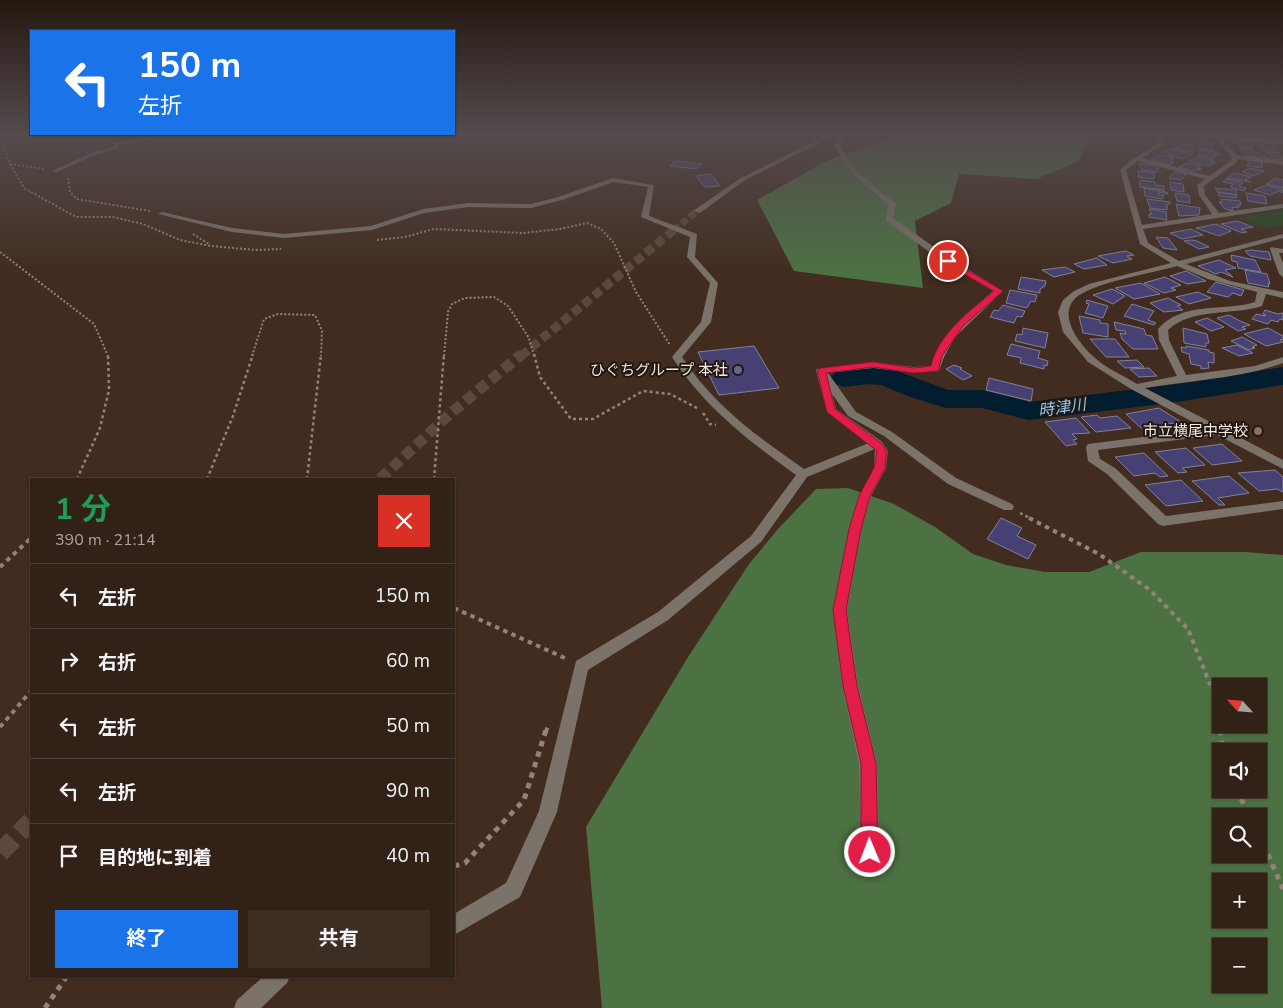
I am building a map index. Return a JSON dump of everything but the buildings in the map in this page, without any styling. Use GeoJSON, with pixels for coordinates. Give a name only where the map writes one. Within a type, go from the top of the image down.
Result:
{"type":"FeatureCollection","features":[{"type":"Feature","properties":{"kind":"street"},"geometry":{"type":"LineString","coordinates":[[613,180],[652,186],[645,217],[694,236],[691,257],[714,283],[706,322],[676,357],[688,377],[747,434],[803,474]]}},
{"type":"Feature","properties":{"kind":"street"},"geometry":{"type":"LineString","coordinates":[[162,214],[232,230],[284,236],[372,228],[423,211],[468,205],[531,206],[560,199],[613,180]]}},
{"type":"Feature","properties":{"kind":"street"},"geometry":{"type":"LineString","coordinates":[[698,211],[742,180]]}},
{"type":"Feature","properties":{"kind":"street"},"geometry":{"type":"LineString","coordinates":[[821,371],[873,365],[914,370],[935,369],[938,356],[960,325],[999,291],[948,261],[889,219],[892,204],[864,180]]}},
{"type":"Feature","properties":{"kind":"street"},"geometry":{"type":"LineString","coordinates":[[1126,180],[1144,244],[1174,262],[1209,278],[1283,295]]}},
{"type":"Feature","properties":{"kind":"street"},"geometry":{"type":"LineString","coordinates":[[1206,180],[1200,185],[1202,195],[1218,217]]}},
{"type":"Feature","properties":{"kind":"street"},"geometry":{"type":"LineString","coordinates":[[1141,228],[1283,206]]}},
{"type":"Feature","properties":{"kind":"street"},"geometry":{"type":"LineString","coordinates":[[1283,236],[1174,262],[1092,286],[1077,293],[1066,302],[1063,312],[1068,332],[1091,360],[1135,387],[1283,465]]}},
{"type":"Feature","properties":{"kind":"street"},"geometry":{"type":"LineString","coordinates":[[1283,251],[1274,249],[1283,274]]}},
{"type":"Feature","properties":{"kind":"street"},"geometry":{"type":"LineString","coordinates":[[1183,378],[1164,340],[1163,329],[1171,319],[1183,314],[1246,310],[1259,304],[1262,291]]}},
{"type":"Feature","properties":{"kind":"street"},"geometry":{"type":"LineString","coordinates":[[1135,387],[1183,378],[1257,369],[1283,360]]}},
{"type":"Feature","properties":{"kind":"street"},"geometry":{"type":"LineString","coordinates":[[821,371],[830,410],[877,444],[882,451],[880,468],[865,496],[858,521],[840,610],[850,686],[868,763],[870,852]]}},
{"type":"Feature","properties":{"kind":"street"},"geometry":{"type":"LineString","coordinates":[[821,371],[852,414],[888,434],[952,481],[1008,508]]}},
{"type":"Feature","properties":{"kind":"street"},"geometry":{"type":"LineString","coordinates":[[1220,431],[1092,447],[1094,461],[1112,471],[1162,521],[1283,505]]}},
{"type":"Feature","properties":{"kind":"street"},"geometry":{"type":"LineString","coordinates":[[455,925],[513,890],[548,812],[581,666],[663,616],[756,539],[803,474],[877,444]]}},
{"type":"Feature","properties":{"kind":"street"},"geometry":{"type":"LineString","coordinates":[[245,1008],[278,978]]}},
{"type":"Feature","properties":{"kind":"path"},"geometry":{"type":"LineString","coordinates":[[69,180],[70,192],[77,199],[162,214]]}},
{"type":"Feature","properties":{"kind":"path"},"geometry":{"type":"LineString","coordinates":[[0,252],[94,324],[108,352],[109,390],[100,428],[77,478]]}},
{"type":"Feature","properties":{"kind":"path"},"geometry":{"type":"LineString","coordinates":[[434,478],[448,312],[452,304],[466,298],[494,297],[508,306],[529,338],[540,377],[571,420],[593,419],[643,391],[670,394],[701,410],[710,424],[747,434]]}},
{"type":"Feature","properties":{"kind":"path"},"geometry":{"type":"LineString","coordinates":[[207,478],[233,416],[264,319],[278,314],[315,315],[322,331],[317,406],[307,478]]}},
{"type":"Feature","properties":{"kind":"path"},"geometry":{"type":"LineString","coordinates":[[1008,508],[1099,554],[1150,590],[1188,629],[1215,697],[1222,743]]}},
{"type":"Feature","properties":{"kind":"path"},"geometry":{"type":"LineString","coordinates":[[0,567],[30,539]]}},
{"type":"Feature","properties":{"kind":"path"},"geometry":{"type":"LineString","coordinates":[[455,608],[581,666]]}},
{"type":"Feature","properties":{"kind":"path"},"geometry":{"type":"LineString","coordinates":[[0,727],[30,692]]}},
{"type":"Feature","properties":{"kind":"path"},"geometry":{"type":"LineString","coordinates":[[455,866],[465,863],[524,800],[550,718],[574,700]]}},
{"type":"Feature","properties":{"kind":"path"},"geometry":{"type":"LineString","coordinates":[[1267,853],[1283,890]]}},
{"type":"Feature","properties":{"kind":"path"},"geometry":{"type":"LineString","coordinates":[[45,1008],[66,978]]}},
{"type":"Feature","properties":{"kind":"green space"},"geometry":{"type":"Polygon","coordinates":[[[792,180],[957,180],[951,203],[915,221],[923,288],[794,271],[757,200],[792,180]]]}},
{"type":"Feature","properties":{"kind":"green space"},"geometry":{"type":"Polygon","coordinates":[[[1283,210],[1283,225],[1266,229],[1238,218],[1283,210]]]}},
{"type":"Feature","properties":{"kind":"green space"},"geometry":{"type":"Polygon","coordinates":[[[848,488],[894,504],[935,527],[973,554],[1006,565],[1045,572],[1089,572],[1141,552],[1245,552],[1283,555],[1283,1008],[602,1008],[586,827],[688,657],[749,564],[778,529],[816,489],[848,488]]]}},
{"type":"Feature","properties":{"kind":"waterway","name":"時津川"},"geometry":{"type":"LineString","coordinates":[[845,378],[868,375],[887,377],[920,391],[946,399],[982,399],[1029,411],[1170,394],[1283,376]]}},
{"type":"Feature","properties":{"kind":"tunnel"},"geometry":{"type":"LineString","coordinates":[[674,230],[697,211]]}},
{"type":"Feature","properties":{"kind":"tunnel"},"geometry":{"type":"LineString","coordinates":[[521,356],[675,229]]}},
{"type":"Feature","properties":{"kind":"tunnel"},"geometry":{"type":"LineString","coordinates":[[381,478],[451,413],[522,354]]}},
{"type":"Feature","properties":{"kind":"tunnel"},"geometry":{"type":"LineString","coordinates":[[0,853],[30,822]]}},
{"type":"Feature","properties":{"kind":"place","name":"ひぐちグループ 本社"},"geometry":{"type":"Point","coordinates":[738,370]}},
{"type":"Feature","properties":{"kind":"place","name":"市立横尾中学校"},"geometry":{"type":"Point","coordinates":[1258,431]}},
{"type":"Feature","properties":{"kind":"route"},"geometry":{"type":"LineString","coordinates":[[870,852],[868,763],[850,686],[840,610],[855,529],[865,496],[880,468],[882,451],[877,444],[830,410],[821,371],[873,365],[914,370],[935,369],[938,356],[960,325],[999,291],[948,261]]}}]}
